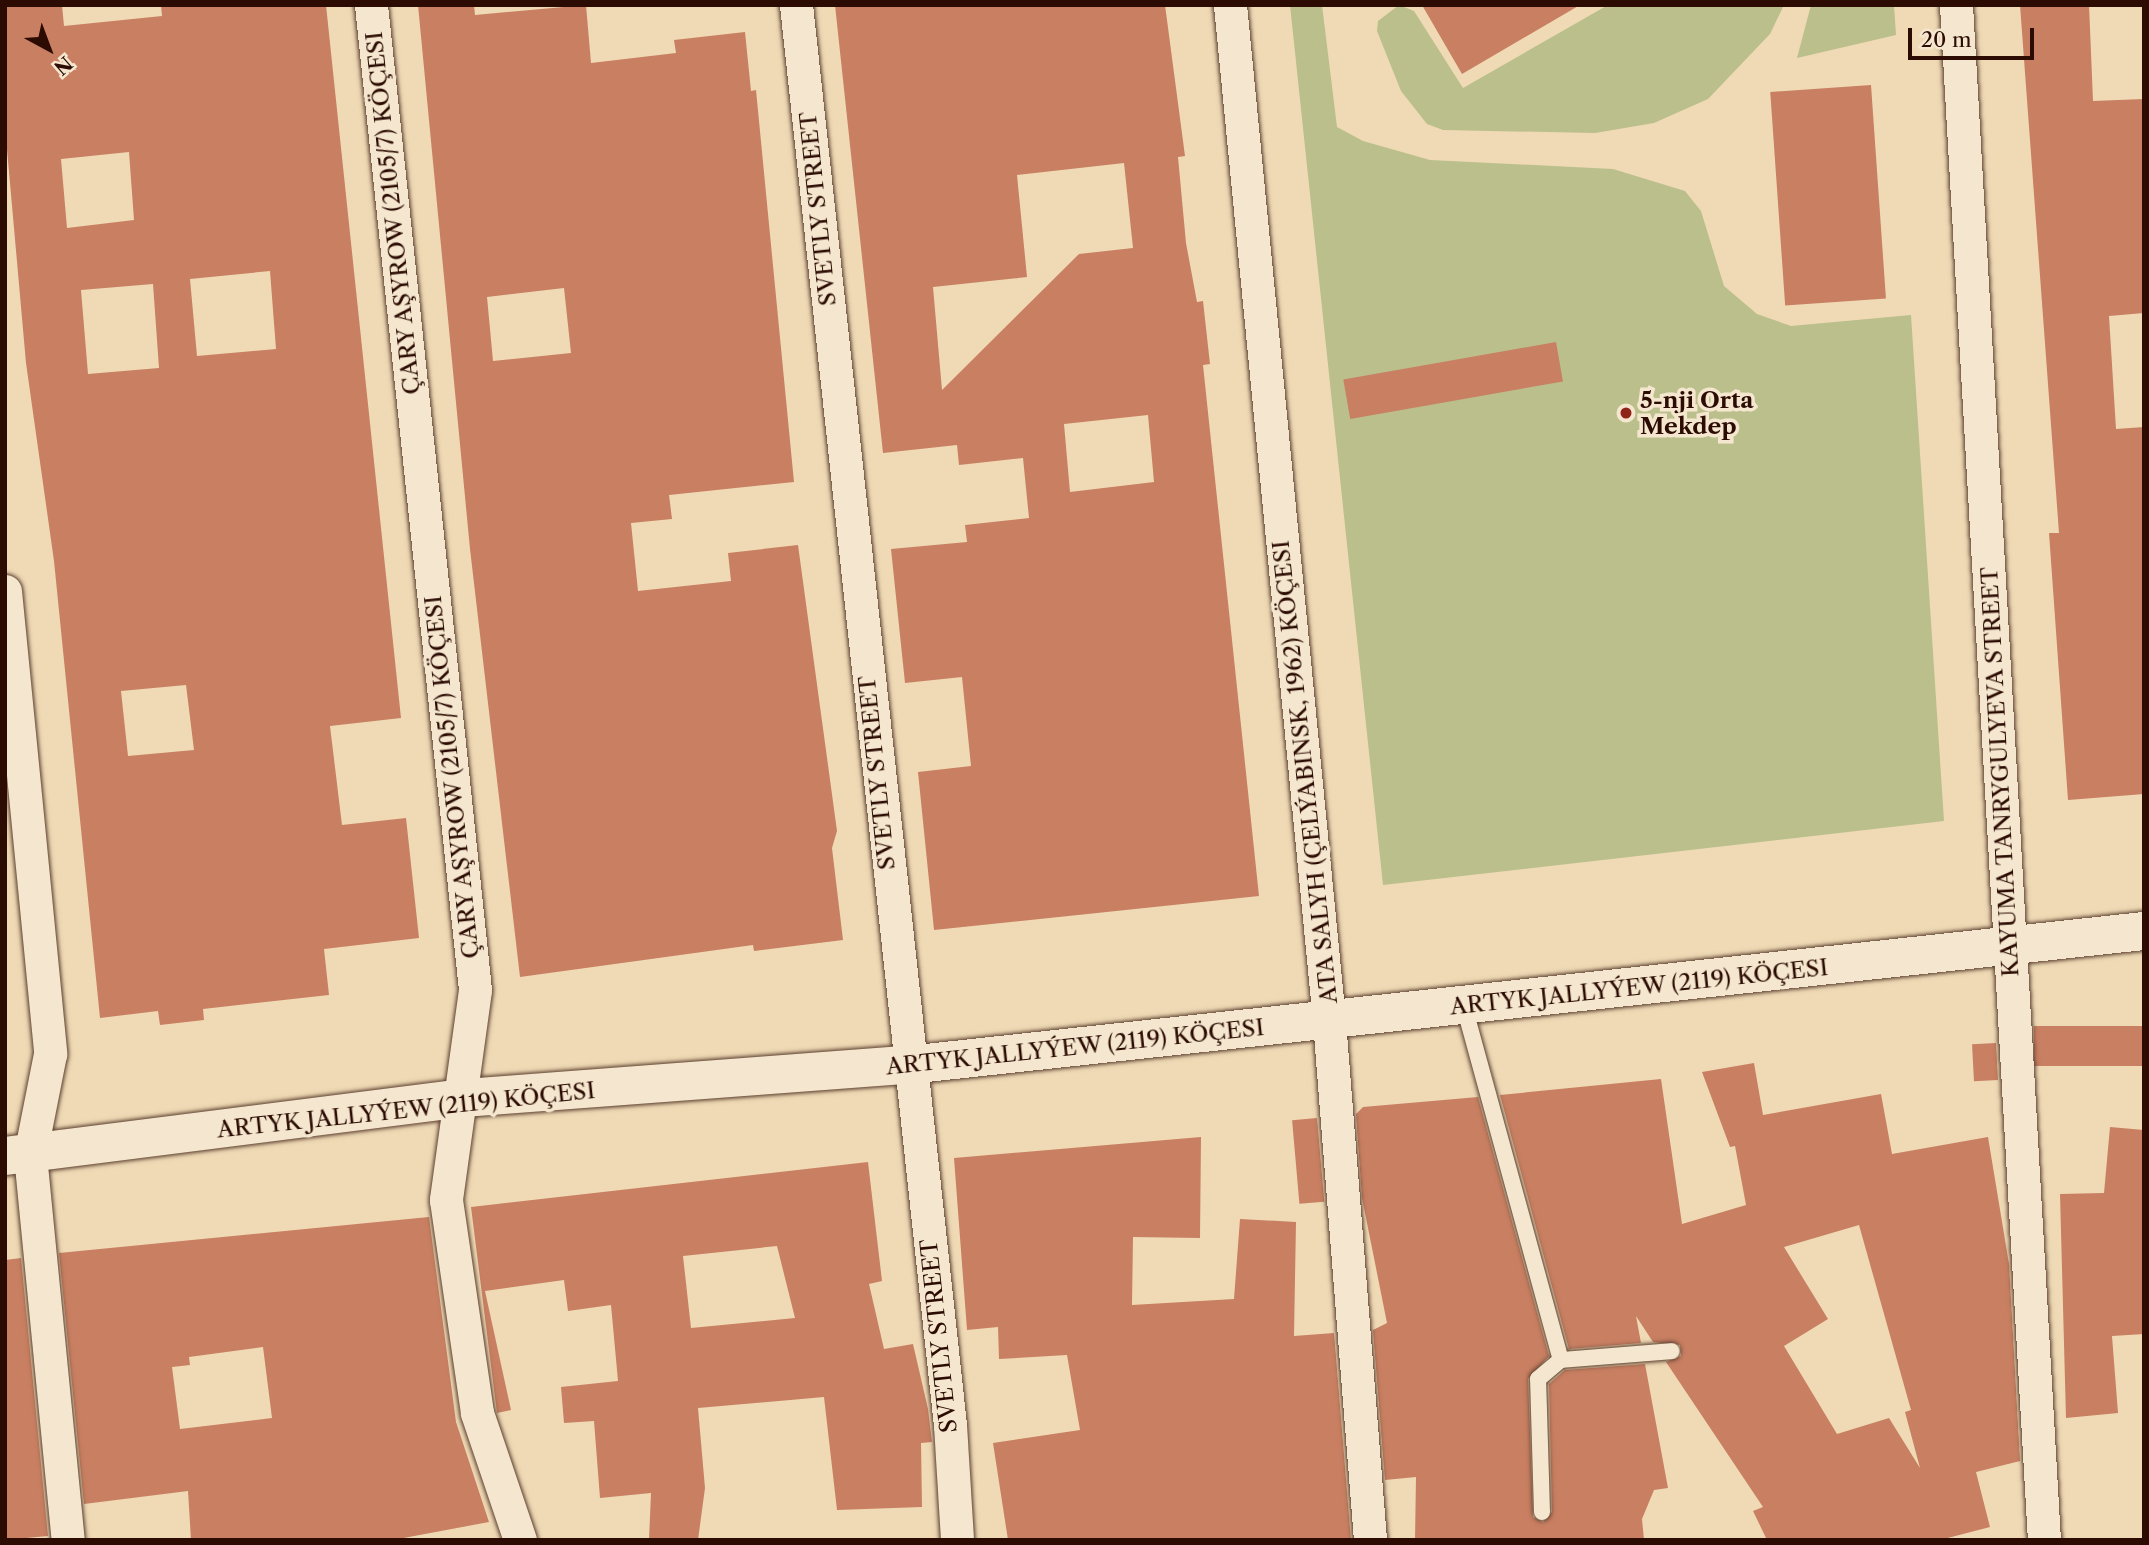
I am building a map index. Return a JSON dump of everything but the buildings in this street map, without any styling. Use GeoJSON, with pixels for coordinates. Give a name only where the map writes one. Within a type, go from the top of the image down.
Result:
{"type":"FeatureCollection","features":[{"type":"Feature","properties":{"kind":"street","name":"ÇARY AŞYROW (2105/7) KÖÇESI"},"geometry":{"type":"LineString","coordinates":[[371,5],[475,990],[465,1098],[446,1200],[477,1413],[520,1540]]}},
{"type":"Feature","properties":{"kind":"street","name":"SVETLY STREET"},"geometry":{"type":"LineString","coordinates":[[796,5],[908,1065],[950,1425],[957,1540]]}},
{"type":"Feature","properties":{"kind":"street","name":"ATA SALYH (ÇELÝABINSK, 1962) KÖÇESI"},"geometry":{"type":"LineString","coordinates":[[1230,5],[1329,1021],[1370,1540]]}},
{"type":"Feature","properties":{"kind":"street","name":"KAYUMA TANRYGULYEVA STREET"},"geometry":{"type":"LineString","coordinates":[[1956,5],[2044,1540]]}},
{"type":"Feature","properties":{"kind":"street"},"geometry":{"type":"LineString","coordinates":[[5,591],[50,1054],[17,1155],[68,1540]]}},
{"type":"Feature","properties":{"kind":"street","name":"ARTYK JALLYÝEW (2119) KÖÇESI"},"geometry":{"type":"LineString","coordinates":[[17,1155],[465,1098],[908,1065],[2144,932]]}},
{"type":"Feature","properties":{"kind":"lane"},"geometry":{"type":"LineString","coordinates":[[1464,1006],[1561,1360]]}},
{"type":"Feature","properties":{"kind":"lane"},"geometry":{"type":"LineString","coordinates":[[1542,1512],[1538,1379],[1561,1360],[1672,1351]]}},
{"type":"Feature","properties":{"kind":"green space","name":"5-nji Orta Mekdep"},"geometry":{"type":"Polygon","coordinates":[[[1290,5],[1322,5],[1337,127],[1363,141],[1430,160],[1613,169],[1685,191],[1701,211],[1724,286],[1757,314],[1791,326],[1911,315],[1944,821],[1383,885],[1290,5]]]}},
{"type":"Feature","properties":{"kind":"green space"},"geometry":{"type":"Polygon","coordinates":[[[1399,5],[1414,11],[1463,88],[1608,5],[1784,5],[1770,34],[1708,99],[1654,123],[1595,133],[1443,130],[1427,124],[1401,91],[1377,31],[1378,21],[1399,5]]]}},
{"type":"Feature","properties":{"kind":"green space"},"geometry":{"type":"Polygon","coordinates":[[[1811,5],[1894,5],[1896,35],[1797,58],[1811,5]]]}},
{"type":"Feature","properties":{"kind":"place","name":"5-nji Orta Mekdep"},"geometry":{"type":"Point","coordinates":[1626,413]}}]}
